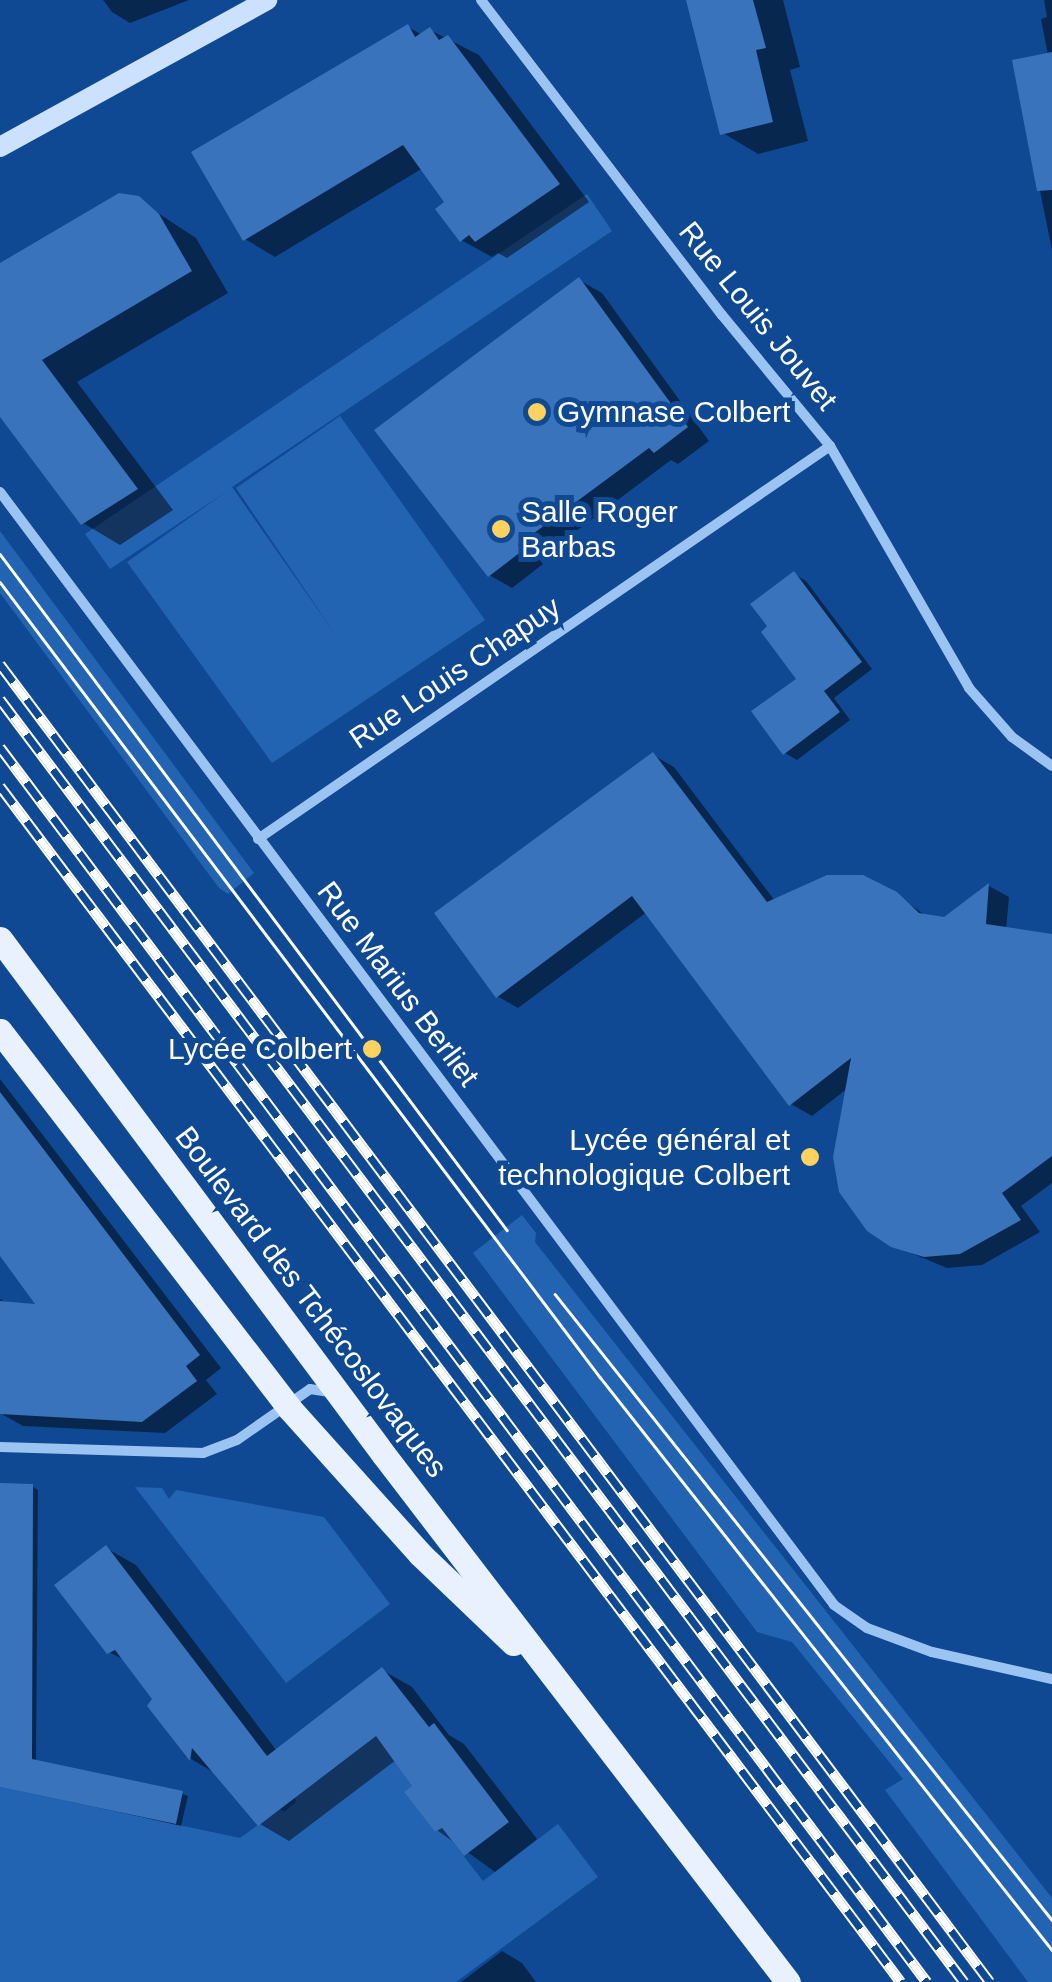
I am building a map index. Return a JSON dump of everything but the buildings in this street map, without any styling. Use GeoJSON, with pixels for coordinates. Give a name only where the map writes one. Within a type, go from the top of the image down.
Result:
{"type":"FeatureCollection","features":[{"type":"Feature","properties":{"kind":"main road"},"geometry":{"type":"LineString","coordinates":[[0,147],[267,0]]}},
{"type":"Feature","properties":{"kind":"main road","name":"Boulevard des Tchécoslovaques"},"geometry":{"type":"LineString","coordinates":[[0,939],[338,1393],[788,1982]]}},
{"type":"Feature","properties":{"kind":"main road","name":"Boulevard des Tchécoslovaques"},"geometry":{"type":"LineString","coordinates":[[0,1031],[285,1402],[420,1554],[575,1702]]}},
{"type":"Feature","properties":{"kind":"street","name":"Rue Louis Jouvet"},"geometry":{"type":"LineString","coordinates":[[481,0],[722,315],[830,446],[969,688],[1012,737],[1052,766]]}},
{"type":"Feature","properties":{"kind":"street","name":"Rue Louis Chapuy"},"geometry":{"type":"LineString","coordinates":[[258,839],[830,446]]}},
{"type":"Feature","properties":{"kind":"street","name":"Rue Marius Berliet"},"geometry":{"type":"LineString","coordinates":[[0,492],[834,1605],[867,1628],[990,1668],[1016,1668],[1052,1680]]}},
{"type":"Feature","properties":{"kind":"street"},"geometry":{"type":"LineString","coordinates":[[0,1447],[203,1453],[238,1440],[285,1402],[310,1389],[338,1393]]}},
{"type":"Feature","properties":{"kind":"shaded area"},"geometry":{"type":"Polygon","coordinates":[[[587,194],[612,231],[232,487],[335,634],[236,488],[340,416],[485,620],[272,763],[127,562],[226,492],[110,569],[85,534],[587,194]]]}},
{"type":"Feature","properties":{"kind":"shaded area"},"geometry":{"type":"Polygon","coordinates":[[[0,531],[254,873],[228,894],[219,888],[0,593],[0,531]]]}},
{"type":"Feature","properties":{"kind":"shaded area"},"geometry":{"type":"Polygon","coordinates":[[[522,1215],[536,1233],[535,1242],[1052,1898],[1052,1982],[1028,1982],[885,1790],[903,1779],[792,1642],[757,1632],[473,1253],[522,1215]]]}},
{"type":"Feature","properties":{"kind":"shaded area"},"geometry":{"type":"Polygon","coordinates":[[[135,1487],[162,1488],[169,1499],[176,1490],[324,1517],[390,1604],[286,1683],[135,1487]]]}},
{"type":"Feature","properties":{"kind":"shaded area"},"geometry":{"type":"Polygon","coordinates":[[[378,1734],[412,1786],[405,1793],[435,1832],[442,1828],[483,1881],[558,1824],[598,1877],[456,1982],[0,1982],[0,1787],[240,1838],[280,1809],[284,1812],[296,1802],[295,1797],[378,1734]]]}},
{"type":"Feature","properties":{"kind":"tram line"},"geometry":{"type":"LineString","coordinates":[[0,554],[507,1230]]}},
{"type":"Feature","properties":{"kind":"tram line"},"geometry":{"type":"LineString","coordinates":[[0,582],[600,1377],[1052,1950]]}},
{"type":"Feature","properties":{"kind":"tram line"},"geometry":{"type":"LineString","coordinates":[[555,1294],[1052,1920]]}},
{"type":"Feature","properties":{"kind":"railway"},"geometry":{"type":"LineString","coordinates":[[0,664],[990,1982]]}},
{"type":"Feature","properties":{"kind":"railway"},"geometry":{"type":"LineString","coordinates":[[0,699],[964,1982]]}},
{"type":"Feature","properties":{"kind":"railway"},"geometry":{"type":"LineString","coordinates":[[0,747],[927,1982]]}},
{"type":"Feature","properties":{"kind":"railway"},"geometry":{"type":"LineString","coordinates":[[0,786],[901,1982]]}},
{"type":"Feature","properties":{"kind":"place","name":"Gymnase Colbert"},"geometry":{"type":"Point","coordinates":[537,412]}},
{"type":"Feature","properties":{"kind":"place","name":"Salle Roger Barbas"},"geometry":{"type":"Point","coordinates":[501,529]}},
{"type":"Feature","properties":{"kind":"place","name":"Lycée Colbert"},"geometry":{"type":"Point","coordinates":[372,1049]}},
{"type":"Feature","properties":{"kind":"place","name":"Lycée général et technologique Colbert"},"geometry":{"type":"Point","coordinates":[810,1157]}}]}
